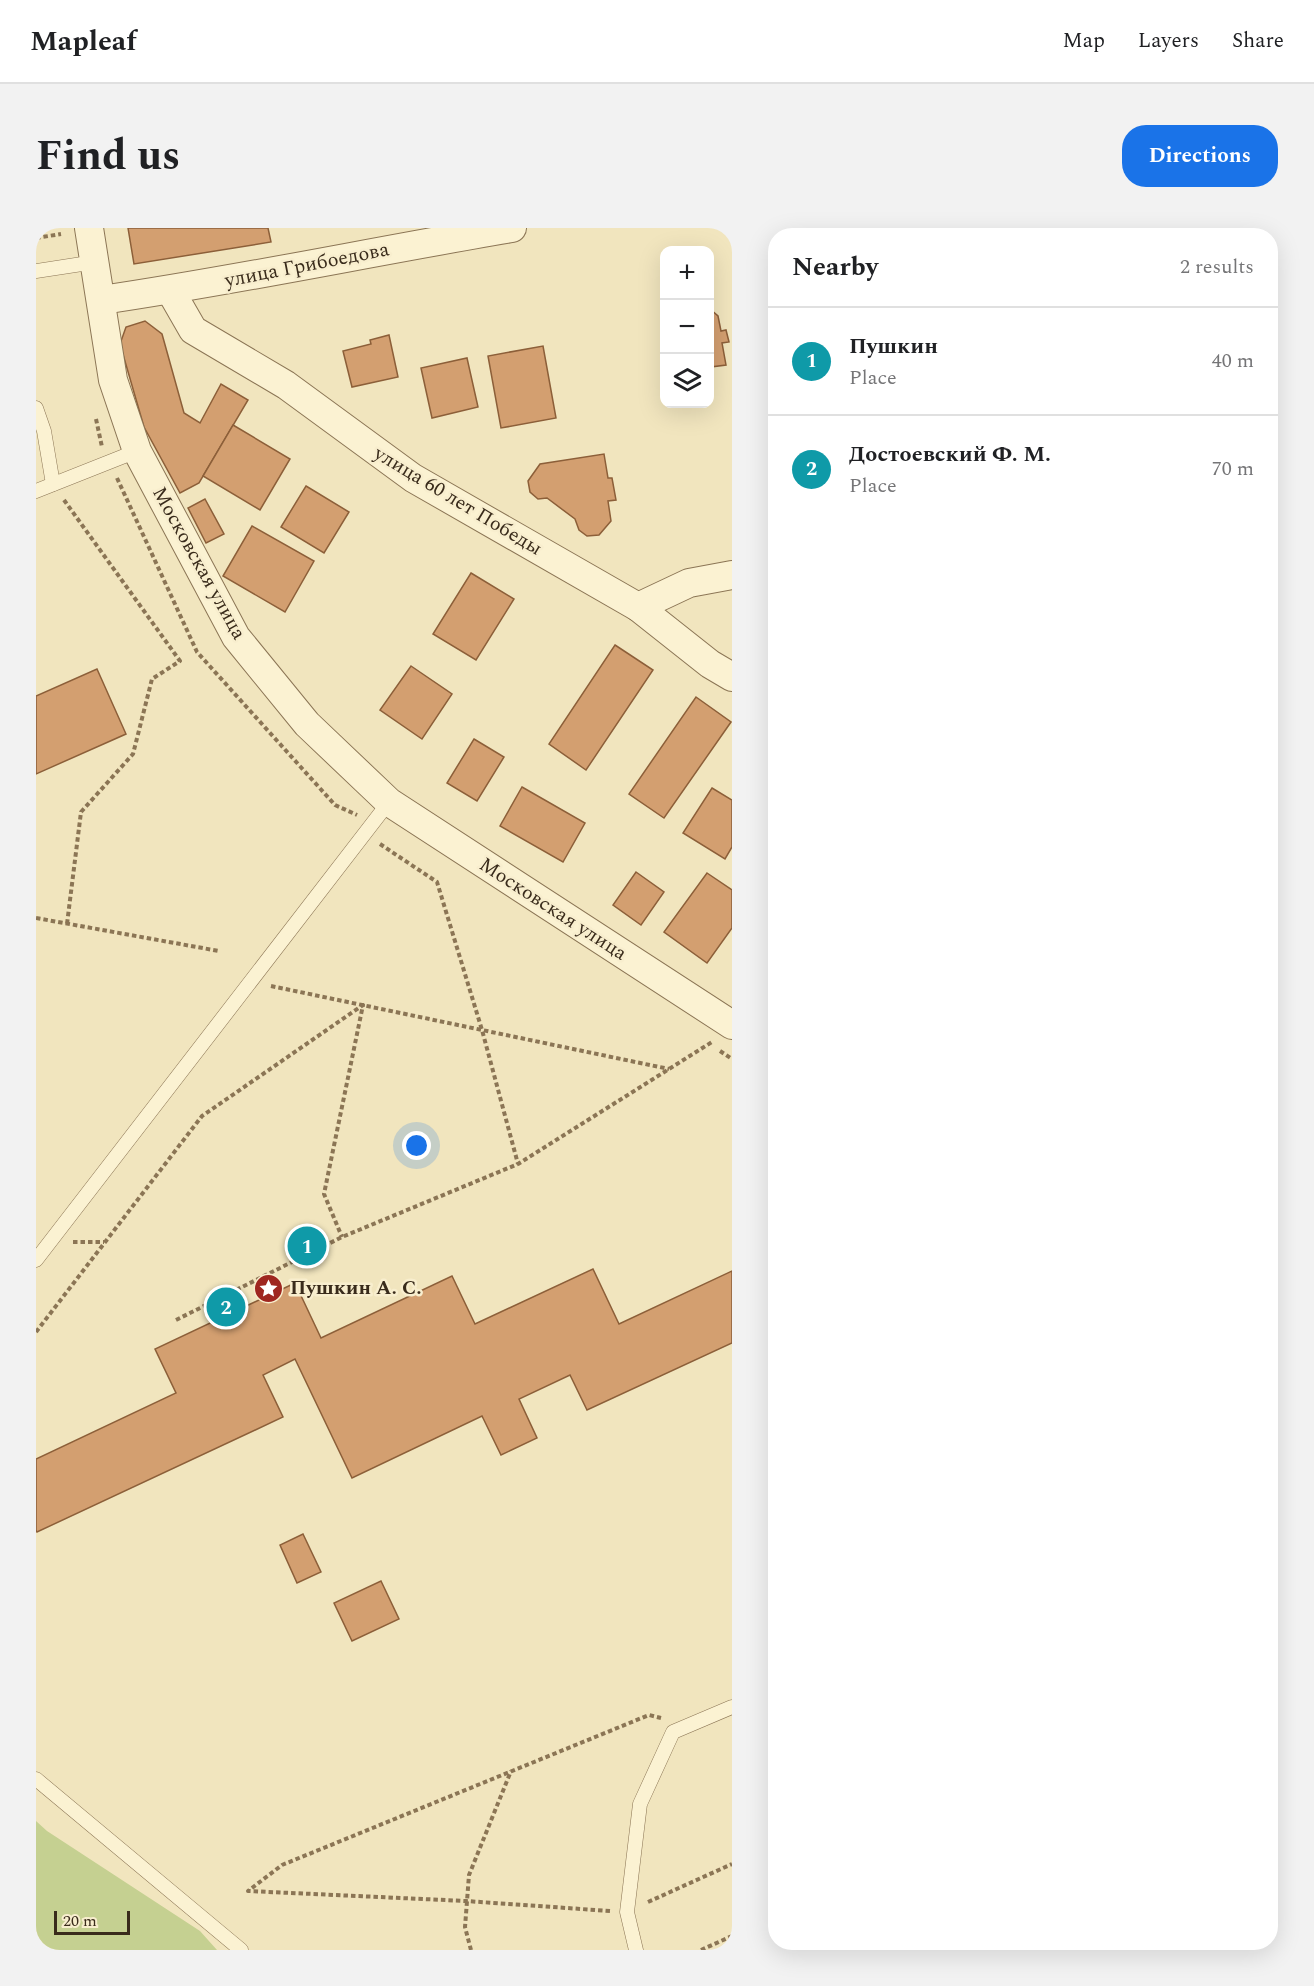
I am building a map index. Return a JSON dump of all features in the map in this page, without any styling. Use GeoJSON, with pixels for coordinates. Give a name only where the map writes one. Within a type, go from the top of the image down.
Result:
{"type":"FeatureCollection","features":[{"type":"Feature","properties":{"kind":"street","name":"Московская улица"},"geometry":{"type":"LineString","coordinates":[[88,228],[102,300],[104,331],[113,380],[137,451],[236,637],[307,724],[389,802],[724,1031]]}},
{"type":"Feature","properties":{"kind":"street","name":"улица Грибоедова"},"geometry":{"type":"LineString","coordinates":[[102,300],[170,290],[512,228]]}},
{"type":"Feature","properties":{"kind":"street","name":"улица 60 лет Победы"},"geometry":{"type":"LineString","coordinates":[[170,290],[193,330],[286,386],[412,478],[638,607],[710,664],[732,677]]}},
{"type":"Feature","properties":{"kind":"street"},"geometry":{"type":"LineString","coordinates":[[638,607],[690,583],[732,575]]}},
{"type":"Feature","properties":{"kind":"lane"},"geometry":{"type":"LineString","coordinates":[[36,271],[95,262]]}},
{"type":"Feature","properties":{"kind":"lane"},"geometry":{"type":"LineString","coordinates":[[36,408],[44,431],[53,484]]}},
{"type":"Feature","properties":{"kind":"lane"},"geometry":{"type":"LineString","coordinates":[[36,491],[137,451]]}},
{"type":"Feature","properties":{"kind":"lane"},"geometry":{"type":"LineString","coordinates":[[36,1260],[389,802]]}},
{"type":"Feature","properties":{"kind":"lane"},"geometry":{"type":"LineString","coordinates":[[636,1950],[627,1912],[640,1804],[673,1732],[732,1707]]}},
{"type":"Feature","properties":{"kind":"lane"},"geometry":{"type":"LineString","coordinates":[[36,1779],[241,1950]]}},
{"type":"Feature","properties":{"kind":"path"},"geometry":{"type":"LineString","coordinates":[[36,238],[60,234]]}},
{"type":"Feature","properties":{"kind":"path"},"geometry":{"type":"LineString","coordinates":[[53,484],[180,661],[152,679],[133,754],[81,812],[67,924]]}},
{"type":"Feature","properties":{"kind":"path"},"geometry":{"type":"LineString","coordinates":[[365,834],[437,882],[482,1030],[518,1164]]}},
{"type":"Feature","properties":{"kind":"path"},"geometry":{"type":"LineString","coordinates":[[36,918],[219,951]]}},
{"type":"Feature","properties":{"kind":"path"},"geometry":{"type":"LineString","coordinates":[[250,981],[670,1069]]}},
{"type":"Feature","properties":{"kind":"path"},"geometry":{"type":"LineString","coordinates":[[342,1237],[324,1194],[363,1005]]}},
{"type":"Feature","properties":{"kind":"path"},"geometry":{"type":"LineString","coordinates":[[36,1332],[202,1116],[363,1005]]}},
{"type":"Feature","properties":{"kind":"path"},"geometry":{"type":"LineString","coordinates":[[176,1320],[342,1237],[518,1164],[670,1069],[724,1031]]}},
{"type":"Feature","properties":{"kind":"path"},"geometry":{"type":"LineString","coordinates":[[664,1719],[649,1714],[511,1770],[282,1865],[248,1891],[466,1901],[627,1912],[732,1864]]}},
{"type":"Feature","properties":{"kind":"path"},"geometry":{"type":"LineString","coordinates":[[471,1950],[465,1927],[469,1875],[511,1770]]}},
{"type":"Feature","properties":{"kind":"path"},"geometry":{"type":"LineString","coordinates":[[701,1950],[732,1936]]}},
{"type":"Feature","properties":{"kind":"green space"},"geometry":{"type":"Polygon","coordinates":[[[36,1821],[47,1831],[200,1931],[217,1950],[36,1950],[36,1821]]]}},
{"type":"Feature","properties":{"kind":"building"},"geometry":{"type":"Polygon","coordinates":[[[128,228],[268,228],[271,242],[134,264],[128,228]]]}},
{"type":"Feature","properties":{"kind":"building"},"geometry":{"type":"Polygon","coordinates":[[[714,312],[718,316],[721,331],[726,330],[729,342],[722,343],[726,365],[714,367],[714,312]]]}},
{"type":"Feature","properties":{"kind":"building"},"geometry":{"type":"Polygon","coordinates":[[[145,321],[162,334],[184,413],[200,423],[221,384],[248,400],[199,483],[180,493],[144,427],[120,344],[126,327],[145,321]]]}},
{"type":"Feature","properties":{"kind":"building"},"geometry":{"type":"Polygon","coordinates":[[[389,335],[398,377],[352,387],[343,351],[371,344],[370,340],[389,335]]]}},
{"type":"Feature","properties":{"kind":"building"},"geometry":{"type":"Polygon","coordinates":[[[543,346],[556,418],[501,428],[488,356],[543,346]]]}},
{"type":"Feature","properties":{"kind":"building"},"geometry":{"type":"Polygon","coordinates":[[[467,358],[478,407],[432,418],[421,368],[467,358]]]}},
{"type":"Feature","properties":{"kind":"building"},"geometry":{"type":"Polygon","coordinates":[[[233,425],[290,459],[260,510],[203,476],[233,425]]]}},
{"type":"Feature","properties":{"kind":"building"},"geometry":{"type":"Polygon","coordinates":[[[604,454],[608,478],[612,478],[616,500],[608,501],[611,521],[599,535],[587,536],[579,530],[575,519],[547,498],[538,499],[530,492],[528,481],[540,464],[604,454]]]}},
{"type":"Feature","properties":{"kind":"building"},"geometry":{"type":"Polygon","coordinates":[[[306,486],[349,512],[324,553],[281,527],[306,486]]]}},
{"type":"Feature","properties":{"kind":"building"},"geometry":{"type":"Polygon","coordinates":[[[205,499],[224,534],[206,543],[188,508],[205,499]]]}},
{"type":"Feature","properties":{"kind":"building"},"geometry":{"type":"Polygon","coordinates":[[[252,526],[314,561],[285,612],[223,576],[252,526]]]}},
{"type":"Feature","properties":{"kind":"building"},"geometry":{"type":"Polygon","coordinates":[[[471,573],[514,599],[476,660],[433,634],[471,573]]]}},
{"type":"Feature","properties":{"kind":"building"},"geometry":{"type":"Polygon","coordinates":[[[615,645],[653,670],[586,770],[549,744],[615,645]]]}},
{"type":"Feature","properties":{"kind":"building"},"geometry":{"type":"Polygon","coordinates":[[[411,666],[452,694],[422,739],[380,710],[411,666]]]}},
{"type":"Feature","properties":{"kind":"building"},"geometry":{"type":"Polygon","coordinates":[[[97,669],[126,734],[36,774],[36,696],[97,669]]]}},
{"type":"Feature","properties":{"kind":"building"},"geometry":{"type":"Polygon","coordinates":[[[696,697],[731,722],[664,818],[629,794],[696,697]]]}},
{"type":"Feature","properties":{"kind":"building"},"geometry":{"type":"Polygon","coordinates":[[[474,739],[504,757],[477,801],[447,783],[474,739]]]}},
{"type":"Feature","properties":{"kind":"building"},"geometry":{"type":"Polygon","coordinates":[[[522,787],[585,823],[563,862],[500,826],[522,787]]]}},
{"type":"Feature","properties":{"kind":"building"},"geometry":{"type":"Polygon","coordinates":[[[712,788],[732,800],[732,847],[725,859],[683,833],[712,788]]]}},
{"type":"Feature","properties":{"kind":"building"},"geometry":{"type":"Polygon","coordinates":[[[636,872],[664,892],[641,925],[613,905],[636,872]]]}},
{"type":"Feature","properties":{"kind":"building"},"geometry":{"type":"Polygon","coordinates":[[[707,873],[732,890],[732,928],[707,963],[664,932],[707,873]]]}},
{"type":"Feature","properties":{"kind":"building"},"geometry":{"type":"Polygon","coordinates":[[[593,1269],[619,1324],[732,1271],[732,1343],[587,1410],[570,1375],[519,1399],[537,1438],[501,1455],[482,1416],[352,1478],[295,1359],[263,1375],[283,1417],[37,1532],[36,1530],[36,1459],[176,1393],[155,1349],[295,1283],[321,1338],[452,1276],[475,1324],[593,1269]]]}},
{"type":"Feature","properties":{"kind":"building"},"geometry":{"type":"Polygon","coordinates":[[[303,1534],[321,1572],[297,1583],[280,1545],[303,1534]]]}},
{"type":"Feature","properties":{"kind":"building"},"geometry":{"type":"Polygon","coordinates":[[[381,1581],[399,1619],[352,1641],[334,1603],[381,1581]]]}},
{"type":"Feature","properties":{"kind":"place","name":"Пушкин"},"geometry":{"type":"Point","coordinates":[307,1246]}},
{"type":"Feature","properties":{"kind":"place","name":"Пушкин А. С."},"geometry":{"type":"Point","coordinates":[269,1288]}},
{"type":"Feature","properties":{"kind":"place","name":"Достоевский Ф. М."},"geometry":{"type":"Point","coordinates":[226,1307]}}]}
